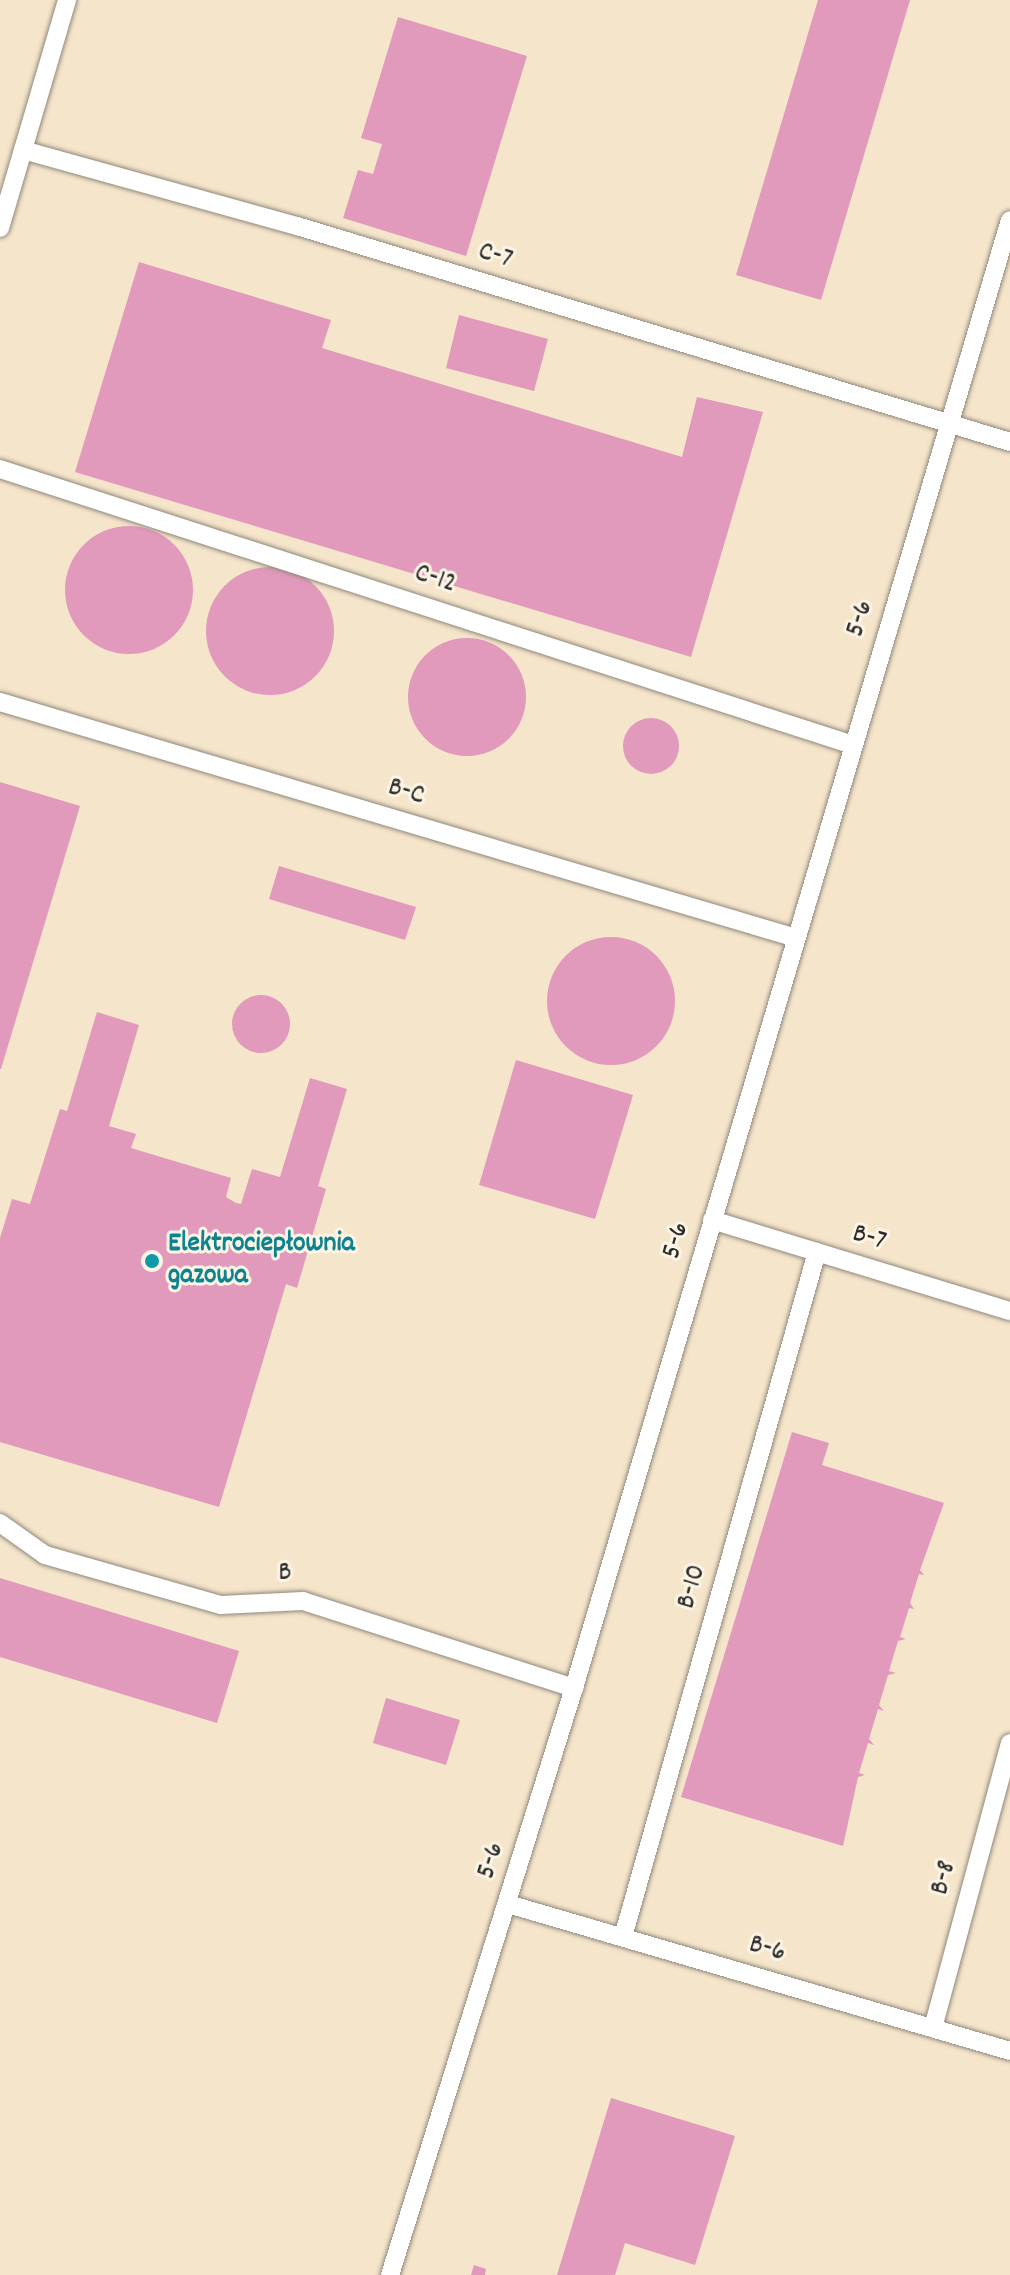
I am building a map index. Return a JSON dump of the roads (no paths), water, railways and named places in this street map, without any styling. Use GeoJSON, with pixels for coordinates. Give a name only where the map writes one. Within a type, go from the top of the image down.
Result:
{"type":"FeatureCollection","features":[{"type":"Feature","properties":{"kind":"lane"},"geometry":{"type":"LineString","coordinates":[[0,228],[67,0]]}},
{"type":"Feature","properties":{"kind":"lane","name":"C-7"},"geometry":{"type":"LineString","coordinates":[[23,150],[297,226],[1010,442]]}},
{"type":"Feature","properties":{"kind":"lane","name":"5-6"},"geometry":{"type":"LineString","coordinates":[[390,2275],[574,1688],[1010,220]]}},
{"type":"Feature","properties":{"kind":"lane","name":"C-12"},"geometry":{"type":"LineString","coordinates":[[0,469],[853,745]]}},
{"type":"Feature","properties":{"kind":"lane","name":"B-C"},"geometry":{"type":"LineString","coordinates":[[0,702],[796,938]]}},
{"type":"Feature","properties":{"kind":"lane","name":"B-7"},"geometry":{"type":"LineString","coordinates":[[712,1220],[1010,1311]]}},
{"type":"Feature","properties":{"kind":"lane","name":"B-10"},"geometry":{"type":"LineString","coordinates":[[623,1937],[817,1252]]}},
{"type":"Feature","properties":{"kind":"lane","name":"B"},"geometry":{"type":"LineString","coordinates":[[0,1523],[45,1555],[221,1605],[303,1601],[574,1688]]}},
{"type":"Feature","properties":{"kind":"lane","name":"B-8"},"geometry":{"type":"LineString","coordinates":[[933,2028],[1009,1749]]}},
{"type":"Feature","properties":{"kind":"lane","name":"B-6"},"geometry":{"type":"LineString","coordinates":[[508,1904],[1010,2051]]}},
{"type":"Feature","properties":{"kind":"place","name":"Elektrociepłownia gazowa"},"geometry":{"type":"Point","coordinates":[152,1261]}}]}
